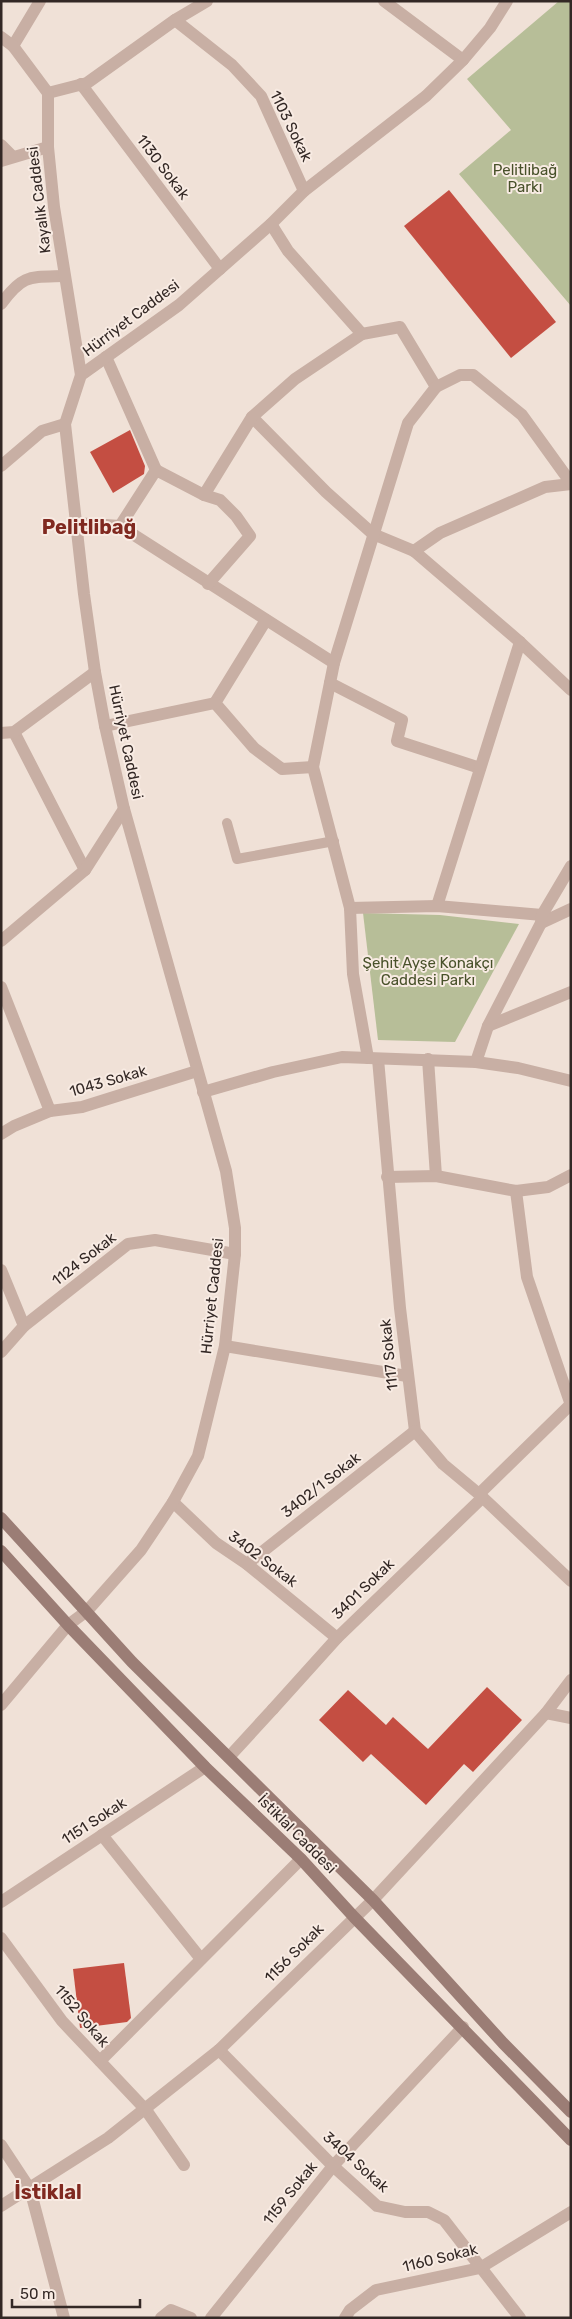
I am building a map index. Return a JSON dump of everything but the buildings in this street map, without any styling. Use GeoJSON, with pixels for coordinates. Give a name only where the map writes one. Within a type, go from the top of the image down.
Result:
{"type":"FeatureCollection","features":[{"type":"Feature","properties":{"kind":"main road"},"geometry":{"type":"LineString","coordinates":[[1,1518],[132,1662],[373,1900],[503,2044],[571,2112]]}},
{"type":"Feature","properties":{"kind":"main road","name":"İstiklal Caddesi"},"geometry":{"type":"LineString","coordinates":[[1,1551],[68,1625],[205,1767],[301,1859],[354,1917],[571,2140]]}},
{"type":"Feature","properties":{"kind":"street"},"geometry":{"type":"LineString","coordinates":[[13,46],[40,1]]}},
{"type":"Feature","properties":{"kind":"street"},"geometry":{"type":"LineString","coordinates":[[1,37],[13,46],[48,93],[87,83],[175,20],[207,1]]}},
{"type":"Feature","properties":{"kind":"street"},"geometry":{"type":"LineString","coordinates":[[384,1],[463,60]]}},
{"type":"Feature","properties":{"kind":"street","name":"Hürriyet Caddesi"},"geometry":{"type":"LineString","coordinates":[[1,1705],[68,1625],[87,1611],[141,1550],[173,1502],[198,1456],[225,1346],[235,1254],[234,1228],[226,1171],[196,1072],[124,809],[105,726],[95,672],[75,523],[65,424],[81,375],[178,304],[271,224],[304,191],[426,96],[463,60],[490,28],[508,2]]}},
{"type":"Feature","properties":{"kind":"street","name":"1103 Sokak"},"geometry":{"type":"LineString","coordinates":[[175,20],[232,65],[261,96],[304,191]]}},
{"type":"Feature","properties":{"kind":"street","name":"1130 Sokak"},"geometry":{"type":"LineString","coordinates":[[81,84],[220,269]]}},
{"type":"Feature","properties":{"kind":"street","name":"Kayalık Caddesi"},"geometry":{"type":"LineString","coordinates":[[48,93],[48,147],[54,207],[81,375]]}},
{"type":"Feature","properties":{"kind":"street"},"geometry":{"type":"LineString","coordinates":[[1,145],[7,158],[48,147]]}},
{"type":"Feature","properties":{"kind":"street"},"geometry":{"type":"LineString","coordinates":[[271,224],[288,251],[362,334]]}},
{"type":"Feature","properties":{"kind":"street"},"geometry":{"type":"LineString","coordinates":[[1,304],[13,288],[30,277],[64,276]]}},
{"type":"Feature","properties":{"kind":"street"},"geometry":{"type":"LineString","coordinates":[[204,495],[252,418],[295,379],[362,334],[400,327],[436,388]]}},
{"type":"Feature","properties":{"kind":"street"},"geometry":{"type":"LineString","coordinates":[[106,357],[156,470],[204,495],[220,500],[236,516],[250,536],[208,584]]}},
{"type":"Feature","properties":{"kind":"street"},"geometry":{"type":"LineString","coordinates":[[215,704],[254,748],[282,769],[313,767],[334,663],[408,424],[436,388],[460,375],[472,375],[522,415],[571,483],[545,487],[527,494],[440,533],[414,551]]}},
{"type":"Feature","properties":{"kind":"street"},"geometry":{"type":"LineString","coordinates":[[252,418],[326,492],[373,534],[414,551],[520,642],[571,690]]}},
{"type":"Feature","properties":{"kind":"street"},"geometry":{"type":"LineString","coordinates":[[1,466],[42,431],[65,424]]}},
{"type":"Feature","properties":{"kind":"street"},"geometry":{"type":"LineString","coordinates":[[120,526],[156,470]]}},
{"type":"Feature","properties":{"kind":"street"},"geometry":{"type":"LineString","coordinates":[[75,523],[120,526],[334,663]]}},
{"type":"Feature","properties":{"kind":"street"},"geometry":{"type":"LineString","coordinates":[[105,726],[215,704],[266,620]]}},
{"type":"Feature","properties":{"kind":"street"},"geometry":{"type":"LineString","coordinates":[[437,906],[520,642]]}},
{"type":"Feature","properties":{"kind":"street"},"geometry":{"type":"LineString","coordinates":[[85,870],[8,733],[95,672]]}},
{"type":"Feature","properties":{"kind":"street"},"geometry":{"type":"LineString","coordinates":[[330,683],[402,720],[396,741],[480,768]]}},
{"type":"Feature","properties":{"kind":"street","name":"1117 Sokak"},"geometry":{"type":"LineString","coordinates":[[313,767],[334,841],[350,908],[353,974],[373,1059],[407,1376],[415,1431]]}},
{"type":"Feature","properties":{"kind":"street"},"geometry":{"type":"LineString","coordinates":[[1,940],[85,870],[124,809]]}},
{"type":"Feature","properties":{"kind":"street"},"geometry":{"type":"LineString","coordinates":[[476,1062],[488,1026],[541,919],[571,866]]}},
{"type":"Feature","properties":{"kind":"street"},"geometry":{"type":"LineString","coordinates":[[350,908],[437,906],[541,919],[571,909]]}},
{"type":"Feature","properties":{"kind":"street"},"geometry":{"type":"LineString","coordinates":[[1,987],[50,1111]]}},
{"type":"Feature","properties":{"kind":"street"},"geometry":{"type":"LineString","coordinates":[[488,1026],[571,992]]}},
{"type":"Feature","properties":{"kind":"street"},"geometry":{"type":"LineString","coordinates":[[203,1092],[273,1072],[342,1057],[476,1062],[518,1068],[571,1082]]}},
{"type":"Feature","properties":{"kind":"street"},"geometry":{"type":"LineString","coordinates":[[428,1059],[436,1176]]}},
{"type":"Feature","properties":{"kind":"street","name":"1043 Sokak"},"geometry":{"type":"LineString","coordinates":[[1,1134],[14,1126],[50,1111],[82,1108],[196,1072]]}},
{"type":"Feature","properties":{"kind":"street"},"geometry":{"type":"LineString","coordinates":[[387,1177],[436,1176],[516,1191],[548,1187],[571,1175]]}},
{"type":"Feature","properties":{"kind":"street"},"geometry":{"type":"LineString","coordinates":[[516,1191],[527,1277],[571,1404]]}},
{"type":"Feature","properties":{"kind":"street","name":"1124 Sokak"},"geometry":{"type":"LineString","coordinates":[[1,1352],[24,1326],[128,1244],[155,1240],[235,1254]]}},
{"type":"Feature","properties":{"kind":"street"},"geometry":{"type":"LineString","coordinates":[[1,1270],[24,1326]]}},
{"type":"Feature","properties":{"kind":"street"},"geometry":{"type":"LineString","coordinates":[[225,1346],[407,1376]]}},
{"type":"Feature","properties":{"kind":"street","name":"3401 Sokak"},"geometry":{"type":"LineString","coordinates":[[229,1758],[336,1638],[571,1404]]}},
{"type":"Feature","properties":{"kind":"street"},"geometry":{"type":"LineString","coordinates":[[415,1431],[443,1464],[571,1581]]}},
{"type":"Feature","properties":{"kind":"street","name":"3402/1 Sokak"},"geometry":{"type":"LineString","coordinates":[[247,1564],[415,1431]]}},
{"type":"Feature","properties":{"kind":"street","name":"3402 Sokak"},"geometry":{"type":"LineString","coordinates":[[173,1502],[216,1543],[247,1564],[336,1638]]}},
{"type":"Feature","properties":{"kind":"street","name":"1156 Sokak"},"geometry":{"type":"LineString","coordinates":[[1,2206],[108,2138],[146,2110],[219,2050],[373,1900],[546,1713],[571,1680]]}},
{"type":"Feature","properties":{"kind":"street"},"geometry":{"type":"LineString","coordinates":[[546,1713],[571,1718]]}},
{"type":"Feature","properties":{"kind":"street","name":"1151 Sokak"},"geometry":{"type":"LineString","coordinates":[[1,1902],[205,1767]]}},
{"type":"Feature","properties":{"kind":"street"},"geometry":{"type":"LineString","coordinates":[[102,1835],[201,1959]]}},
{"type":"Feature","properties":{"kind":"street"},"geometry":{"type":"LineString","coordinates":[[100,2061],[301,1859]]}},
{"type":"Feature","properties":{"kind":"street","name":"1152 Sokak"},"geometry":{"type":"LineString","coordinates":[[1,1938],[62,2021],[146,2110],[184,2165]]}},
{"type":"Feature","properties":{"kind":"street","name":"1159 Sokak"},"geometry":{"type":"LineString","coordinates":[[210,2318],[332,2166],[463,2027]]}},
{"type":"Feature","properties":{"kind":"street","name":"3404 Sokak"},"geometry":{"type":"LineString","coordinates":[[219,2050],[332,2166],[377,2206],[405,2212],[428,2212],[444,2220],[520,2318]]}},
{"type":"Feature","properties":{"kind":"street"},"geometry":{"type":"LineString","coordinates":[[1,2146],[30,2189],[60,2316]]}},
{"type":"Feature","properties":{"kind":"street","name":"1160 Sokak"},"geometry":{"type":"LineString","coordinates":[[345,2318],[350,2310],[376,2290],[480,2268],[571,2212]]}},
{"type":"Feature","properties":{"kind":"street"},"geometry":{"type":"LineString","coordinates":[[161,2318],[171,2310],[192,2318]]}},
{"type":"Feature","properties":{"kind":"lane"},"geometry":{"type":"LineString","coordinates":[[227,824],[237,859],[334,841]]}},
{"type":"Feature","properties":{"kind":"green space","name":"Pelitlibağ Parkı"},"geometry":{"type":"Polygon","coordinates":[[[559,1],[571,1],[571,306],[459,174],[511,130],[467,79],[559,1]]]}},
{"type":"Feature","properties":{"kind":"green space","name":"Şehit Ayşe Konakçı Caddesi Parkı"},"geometry":{"type":"Polygon","coordinates":[[[363,913],[440,915],[519,924],[455,1042],[378,1040],[363,913]]]}},
{"type":"Feature","properties":{"kind":"district","name":"Pelitlibağ"},"geometry":{"type":"Point","coordinates":[89,527]}},
{"type":"Feature","properties":{"kind":"district","name":"İstiklal"},"geometry":{"type":"Point","coordinates":[48,2192]}}]}
